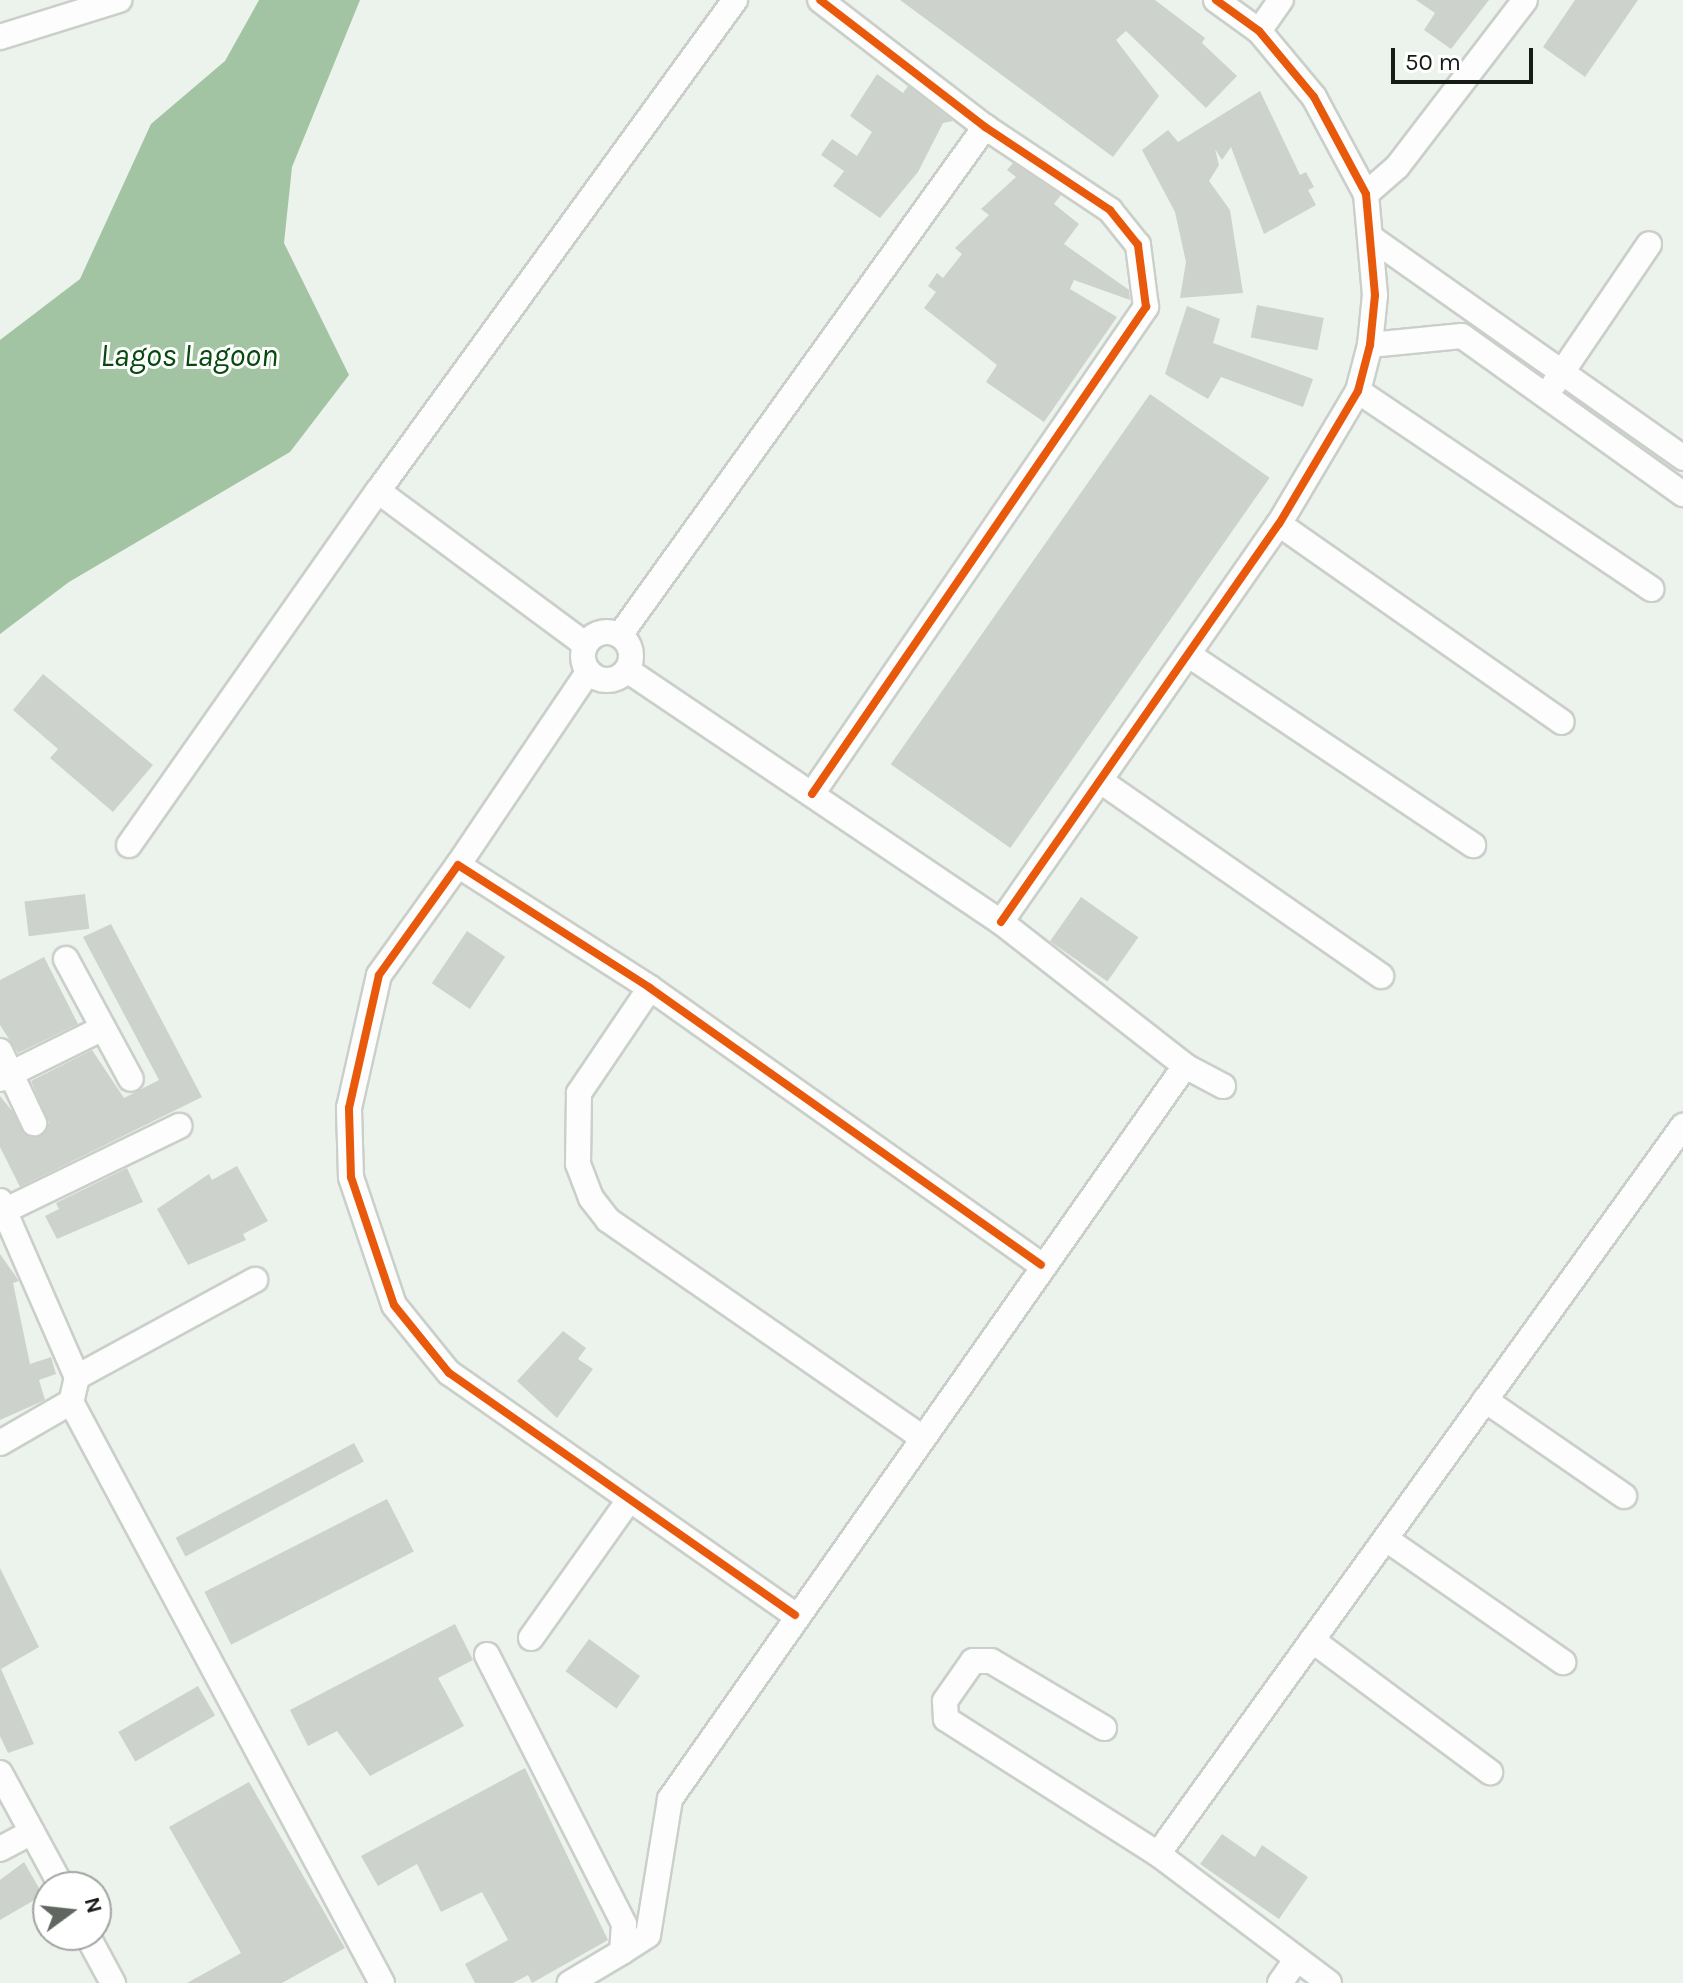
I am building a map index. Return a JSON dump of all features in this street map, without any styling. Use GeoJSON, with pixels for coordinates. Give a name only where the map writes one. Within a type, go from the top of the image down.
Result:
{"type":"FeatureCollection","features":[{"type":"Feature","properties":{"kind":"street"},"geometry":{"type":"LineString","coordinates":[[0,37],[119,0]]}},
{"type":"Feature","properties":{"kind":"street"},"geometry":{"type":"LineString","coordinates":[[129,845],[378,491],[735,0]]}},
{"type":"Feature","properties":{"kind":"street"},"geometry":{"type":"LineString","coordinates":[[812,794],[1146,307],[1138,245],[1110,210],[985,127],[820,0]]}},
{"type":"Feature","properties":{"kind":"street"},"geometry":{"type":"LineString","coordinates":[[1001,922],[1102,782],[1279,524],[1358,391],[1370,345],[1373,239],[1366,194],[1314,97],[1259,31],[1216,0]]}},
{"type":"Feature","properties":{"kind":"street"},"geometry":{"type":"LineString","coordinates":[[1259,31],[1281,0]]}},
{"type":"Feature","properties":{"kind":"street"},"geometry":{"type":"LineString","coordinates":[[1366,194],[1397,167],[1525,0]]}},
{"type":"Feature","properties":{"kind":"street"},"geometry":{"type":"LineString","coordinates":[[620,635],[985,127]]}},
{"type":"Feature","properties":{"kind":"street"},"geometry":{"type":"LineString","coordinates":[[1373,239],[1680,456],[1662,478]]}},
{"type":"Feature","properties":{"kind":"street"},"geometry":{"type":"LineString","coordinates":[[1547,395],[1649,244]]}},
{"type":"Feature","properties":{"kind":"street"},"geometry":{"type":"LineString","coordinates":[[1370,345],[1462,336],[1683,494]]}},
{"type":"Feature","properties":{"kind":"street"},"geometry":{"type":"LineString","coordinates":[[1358,391],[1652,589]]}},
{"type":"Feature","properties":{"kind":"street"},"geometry":{"type":"LineString","coordinates":[[378,491],[585,644],[588,672],[458,865],[379,975],[349,1108],[351,1177],[394,1305],[449,1373],[795,1615]]}},
{"type":"Feature","properties":{"kind":"street"},"geometry":{"type":"LineString","coordinates":[[1279,524],[1562,722]]}},
{"type":"Feature","properties":{"kind":"street"},"geometry":{"type":"LineString","coordinates":[[585,644],[601,632],[620,635],[631,651],[627,670],[612,680],[588,672]]}},
{"type":"Feature","properties":{"kind":"street"},"geometry":{"type":"LineString","coordinates":[[1189,655],[1473,845]]}},
{"type":"Feature","properties":{"kind":"street"},"geometry":{"type":"LineString","coordinates":[[627,670],[1001,922],[1185,1066],[1223,1086]]}},
{"type":"Feature","properties":{"kind":"street"},"geometry":{"type":"LineString","coordinates":[[1102,782],[1381,976]]}},
{"type":"Feature","properties":{"kind":"street"},"geometry":{"type":"LineString","coordinates":[[458,865],[650,988],[1041,1265]]}},
{"type":"Feature","properties":{"kind":"street"},"geometry":{"type":"LineString","coordinates":[[66,959],[131,1079]]}},
{"type":"Feature","properties":{"kind":"street"},"geometry":{"type":"LineString","coordinates":[[650,988],[579,1093],[578,1164],[591,1198],[608,1220],[920,1436]]}},
{"type":"Feature","properties":{"kind":"street"},"geometry":{"type":"LineString","coordinates":[[6,1076],[103,1028]]}},
{"type":"Feature","properties":{"kind":"street"},"geometry":{"type":"LineString","coordinates":[[0,1051],[6,1076],[34,1123]]}},
{"type":"Feature","properties":{"kind":"street"},"geometry":{"type":"LineString","coordinates":[[570,1983],[648,1935],[670,1799],[920,1436],[1185,1066]]}},
{"type":"Feature","properties":{"kind":"street"},"geometry":{"type":"LineString","coordinates":[[179,1126],[2,1206],[77,1377],[71,1402],[382,1983]]}},
{"type":"Feature","properties":{"kind":"street"},"geometry":{"type":"LineString","coordinates":[[1158,1854],[1683,1126]]}},
{"type":"Feature","properties":{"kind":"street"},"geometry":{"type":"LineString","coordinates":[[77,1377],[255,1280]]}},
{"type":"Feature","properties":{"kind":"street"},"geometry":{"type":"LineString","coordinates":[[1485,1400],[1624,1496]]}},
{"type":"Feature","properties":{"kind":"street"},"geometry":{"type":"LineString","coordinates":[[0,1443],[71,1402]]}},
{"type":"Feature","properties":{"kind":"street"},"geometry":{"type":"LineString","coordinates":[[531,1638],[629,1500]]}},
{"type":"Feature","properties":{"kind":"street"},"geometry":{"type":"LineString","coordinates":[[1386,1539],[1563,1662]]}},
{"type":"Feature","properties":{"kind":"street"},"geometry":{"type":"LineString","coordinates":[[1312,1640],[1490,1772]]}},
{"type":"Feature","properties":{"kind":"street"},"geometry":{"type":"LineString","coordinates":[[487,1655],[617,1901],[622,1952]]}},
{"type":"Feature","properties":{"kind":"street"},"geometry":{"type":"LineString","coordinates":[[1104,1728],[991,1661],[973,1661],[945,1701],[946,1719],[1158,1854],[1329,1983]]}},
{"type":"Feature","properties":{"kind":"street"},"geometry":{"type":"LineString","coordinates":[[0,1773],[53,1871]]}},
{"type":"Feature","properties":{"kind":"street"},"geometry":{"type":"LineString","coordinates":[[0,1849],[32,1832]]}},
{"type":"Feature","properties":{"kind":"street"},"geometry":{"type":"LineString","coordinates":[[96,1951],[113,1983]]}},
{"type":"Feature","properties":{"kind":"street"},"geometry":{"type":"LineString","coordinates":[[1280,1983],[1297,1959]]}},
{"type":"Feature","properties":{"kind":"water","name":"Lagos Lagoon"},"geometry":{"type":"Polygon","coordinates":[[[259,0],[360,0],[292,167],[284,243],[349,375],[290,452],[69,582],[0,634],[0,340],[80,279],[151,124],[225,61],[259,0]]]}},
{"type":"Feature","properties":{"kind":"building"},"geometry":{"type":"Polygon","coordinates":[[[900,0],[1155,0],[1205,38],[1202,43],[1237,76],[1206,108],[1126,31],[1116,40],[1159,96],[1113,157],[900,0]]]}},
{"type":"Feature","properties":{"kind":"building"},"geometry":{"type":"Polygon","coordinates":[[[1416,0],[1489,0],[1451,49],[1424,30],[1435,13],[1416,0]]]}},
{"type":"Feature","properties":{"kind":"building"},"geometry":{"type":"Polygon","coordinates":[[[1575,0],[1638,0],[1585,77],[1543,47],[1575,0]]]}},
{"type":"Feature","properties":{"kind":"building"},"geometry":{"type":"Polygon","coordinates":[[[877,74],[903,93],[908,86],[953,121],[943,123],[918,172],[880,218],[833,186],[844,171],[821,155],[832,139],[857,156],[872,132],[850,116],[877,74]]]}},
{"type":"Feature","properties":{"kind":"building"},"geometry":{"type":"Polygon","coordinates":[[[1260,91],[1300,175],[1306,172],[1314,187],[1308,190],[1316,205],[1264,234],[1231,147],[1222,160],[1215,149],[1219,165],[1209,181],[1230,210],[1243,293],[1180,298],[1186,262],[1175,212],[1142,150],[1168,130],[1178,142],[1260,91]]]}},
{"type":"Feature","properties":{"kind":"building"},"geometry":{"type":"Polygon","coordinates":[[[1013,163],[1061,195],[1054,204],[1079,224],[1064,244],[1129,290],[1130,300],[1074,280],[1070,289],[1117,317],[1044,422],[986,382],[997,365],[924,308],[936,292],[928,286],[937,273],[943,278],[962,254],[955,248],[989,215],[981,209],[1016,177],[1007,170],[1013,163]]]}},
{"type":"Feature","properties":{"kind":"building"},"geometry":{"type":"Polygon","coordinates":[[[1257,305],[1324,318],[1317,350],[1251,337],[1257,305]]]}},
{"type":"Feature","properties":{"kind":"building"},"geometry":{"type":"Polygon","coordinates":[[[1187,306],[1220,319],[1213,343],[1313,379],[1303,407],[1221,377],[1208,399],[1165,374],[1187,306]]]}},
{"type":"Feature","properties":{"kind":"building"},"geometry":{"type":"Polygon","coordinates":[[[1150,394],[1270,478],[1010,848],[891,764],[1150,394]]]}},
{"type":"Feature","properties":{"kind":"building"},"geometry":{"type":"Polygon","coordinates":[[[43,674],[153,765],[113,812],[50,758],[58,749],[13,710],[43,674]]]}},
{"type":"Feature","properties":{"kind":"building"},"geometry":{"type":"Polygon","coordinates":[[[85,894],[89,929],[29,936],[24,901],[85,894]]]}},
{"type":"Feature","properties":{"kind":"building"},"geometry":{"type":"Polygon","coordinates":[[[1081,897],[1138,937],[1107,981],[1050,941],[1081,897]]]}},
{"type":"Feature","properties":{"kind":"building"},"geometry":{"type":"Polygon","coordinates":[[[111,924],[202,1097],[20,1187],[0,1147],[0,1096],[34,1138],[49,1123],[31,1081],[92,1050],[124,1098],[159,1080],[83,937],[111,924]]]}},
{"type":"Feature","properties":{"kind":"building"},"geometry":{"type":"Polygon","coordinates":[[[467,931],[505,957],[470,1009],[432,983],[467,931]]]}},
{"type":"Feature","properties":{"kind":"building"},"geometry":{"type":"Polygon","coordinates":[[[44,957],[78,1024],[18,1053],[0,1025],[0,980],[44,957]]]}},
{"type":"Feature","properties":{"kind":"building"},"geometry":{"type":"Polygon","coordinates":[[[237,1166],[268,1221],[243,1234],[246,1240],[188,1265],[157,1209],[209,1174],[212,1180],[237,1166]]]}},
{"type":"Feature","properties":{"kind":"building"},"geometry":{"type":"Polygon","coordinates":[[[127,1168],[143,1202],[57,1239],[45,1216],[59,1209],[56,1203],[127,1168]]]}},
{"type":"Feature","properties":{"kind":"building"},"geometry":{"type":"Polygon","coordinates":[[[0,1254],[19,1281],[13,1283],[30,1364],[51,1357],[56,1374],[39,1380],[45,1400],[0,1420],[0,1254]]]}},
{"type":"Feature","properties":{"kind":"building"},"geometry":{"type":"Polygon","coordinates":[[[563,1331],[586,1348],[578,1359],[593,1369],[557,1418],[517,1381],[563,1331]]]}},
{"type":"Feature","properties":{"kind":"building"},"geometry":{"type":"Polygon","coordinates":[[[354,1443],[364,1462],[186,1556],[176,1538],[354,1443]]]}},
{"type":"Feature","properties":{"kind":"building"},"geometry":{"type":"Polygon","coordinates":[[[387,1499],[414,1552],[231,1645],[204,1592],[387,1499]]]}},
{"type":"Feature","properties":{"kind":"building"},"geometry":{"type":"Polygon","coordinates":[[[0,1568],[39,1647],[1,1669],[34,1744],[8,1753],[0,1736],[0,1568]]]}},
{"type":"Feature","properties":{"kind":"building"},"geometry":{"type":"Polygon","coordinates":[[[455,1624],[473,1660],[438,1678],[464,1726],[370,1776],[337,1731],[308,1746],[290,1710],[455,1624]]]}},
{"type":"Feature","properties":{"kind":"building"},"geometry":{"type":"Polygon","coordinates":[[[589,1639],[640,1676],[616,1708],[565,1671],[589,1639]]]}},
{"type":"Feature","properties":{"kind":"building"},"geometry":{"type":"Polygon","coordinates":[[[198,1686],[215,1715],[135,1761],[118,1732],[198,1686]]]}},
{"type":"Feature","properties":{"kind":"building"},"geometry":{"type":"Polygon","coordinates":[[[525,1768],[608,1940],[532,1983],[528,1975],[513,1983],[475,1983],[465,1964],[508,1940],[482,1892],[441,1912],[417,1864],[378,1886],[361,1856],[525,1768]]]}},
{"type":"Feature","properties":{"kind":"building"},"geometry":{"type":"Polygon","coordinates":[[[249,1782],[345,1948],[282,1983],[187,1983],[241,1953],[169,1827],[249,1782]]]}},
{"type":"Feature","properties":{"kind":"building"},"geometry":{"type":"Polygon","coordinates":[[[1222,1834],[1255,1857],[1262,1845],[1308,1877],[1279,1919],[1200,1864],[1222,1834]]]}},
{"type":"Feature","properties":{"kind":"building"},"geometry":{"type":"Polygon","coordinates":[[[24,1862],[32,1876],[32,1901],[0,1920],[0,1880],[24,1862]]]}},
{"type":"Feature","properties":{"kind":"cycle path"},"geometry":{"type":"LineString","coordinates":[[812,794],[1146,307],[1138,245],[1110,210],[985,127],[820,0]]}},
{"type":"Feature","properties":{"kind":"cycle path"},"geometry":{"type":"LineString","coordinates":[[1001,922],[1279,524],[1358,391],[1370,345],[1375,295],[1366,194],[1314,97],[1259,31],[1216,0]]}},
{"type":"Feature","properties":{"kind":"cycle path"},"geometry":{"type":"LineString","coordinates":[[795,1615],[449,1373],[394,1305],[351,1177],[349,1108],[379,975],[458,865],[650,988],[1041,1265]]}}]}
